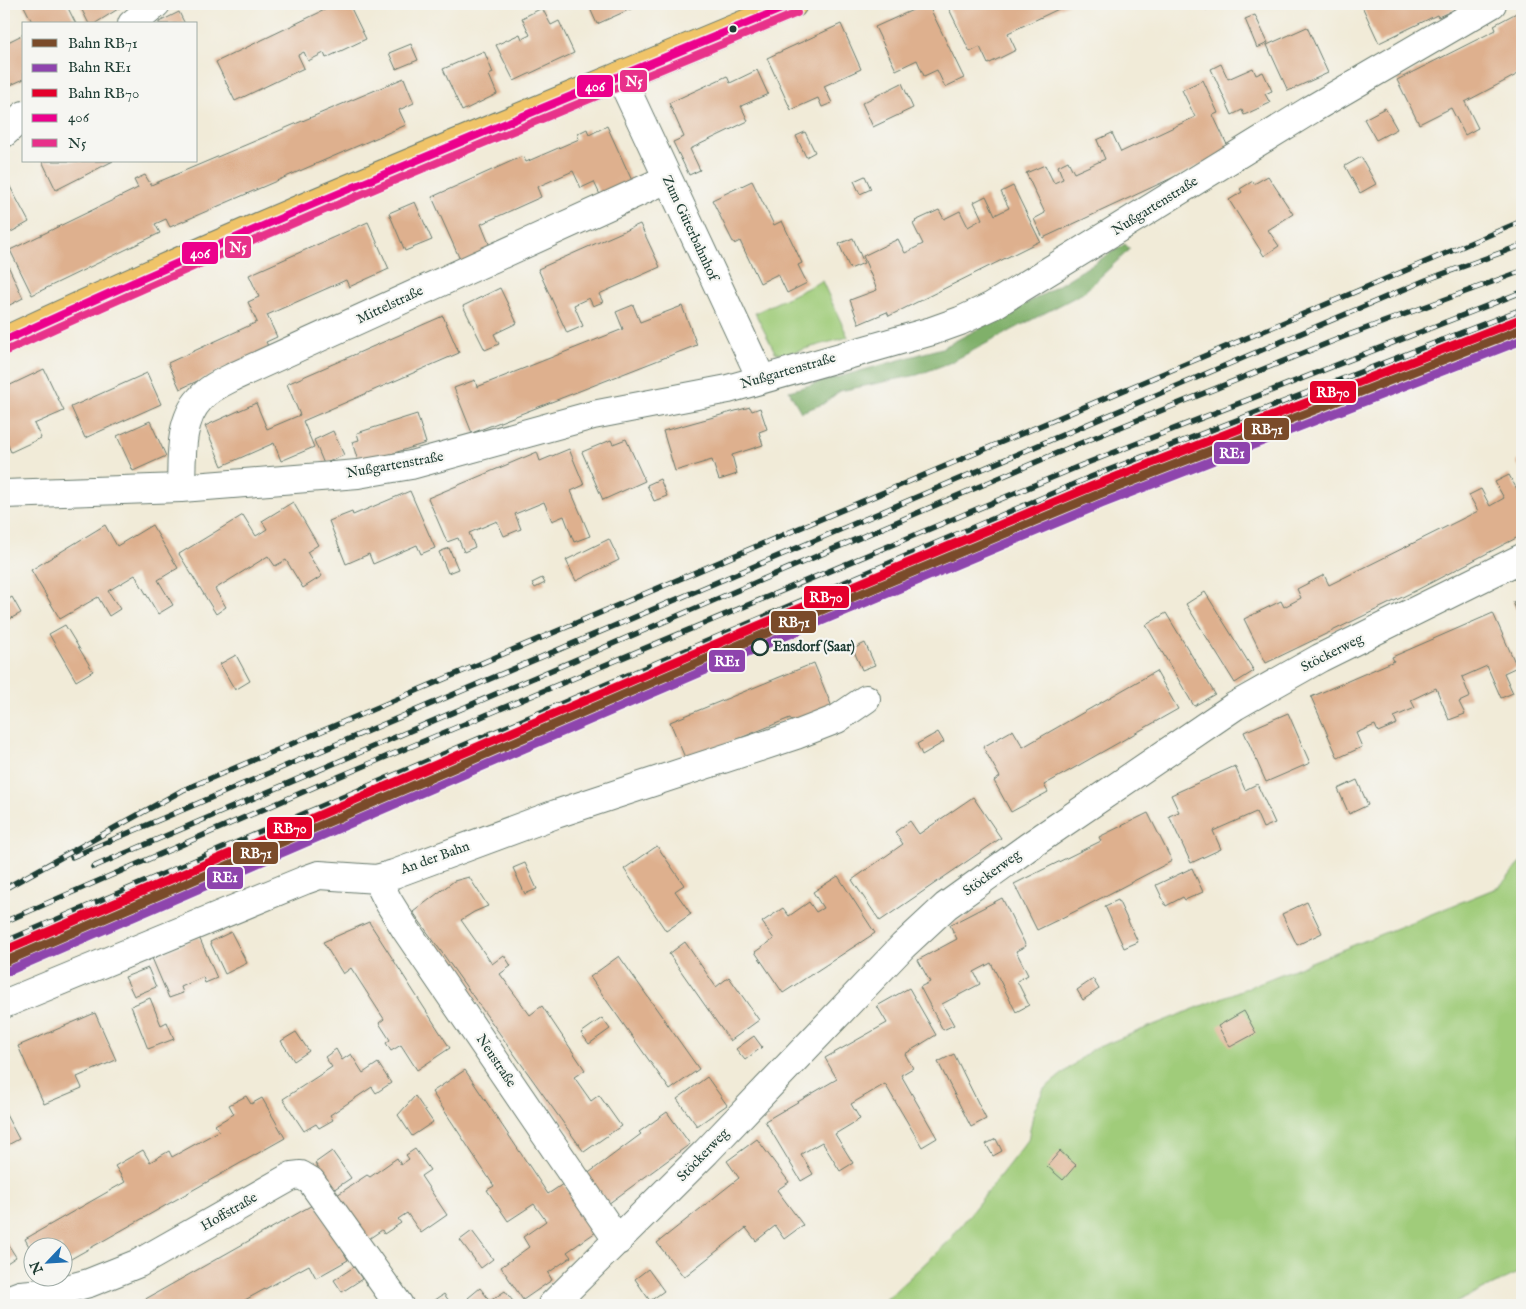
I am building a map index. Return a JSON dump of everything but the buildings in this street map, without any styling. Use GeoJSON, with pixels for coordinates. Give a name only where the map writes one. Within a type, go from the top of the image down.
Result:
{"type":"FeatureCollection","features":[{"type":"Feature","properties":{"kind":"main road"},"geometry":{"type":"LineString","coordinates":[[4,341],[93,299],[246,232],[793,4]]}},
{"type":"Feature","properties":{"kind":"street"},"geometry":{"type":"LineString","coordinates":[[134,22],[156,4]]}},
{"type":"Feature","properties":{"kind":"street","name":"Nußgartenstraße"},"geometry":{"type":"LineString","coordinates":[[4,494],[181,488],[358,474],[410,465],[593,415],[728,389],[761,378],[932,331],[960,321],[992,306],[1312,109],[1492,4]]}},
{"type":"Feature","properties":{"kind":"street","name":"Zum Güterbahnhof"},"geometry":{"type":"LineString","coordinates":[[620,76],[761,378]]}},
{"type":"Feature","properties":{"kind":"street"},"geometry":{"type":"LineString","coordinates":[[4,133],[22,118]]}},
{"type":"Feature","properties":{"kind":"street","name":"Mittelstraße"},"geometry":{"type":"LineString","coordinates":[[181,488],[183,443],[189,418],[199,399],[215,387],[668,179]]}},
{"type":"Feature","properties":{"kind":"street","name":"Stöckerweg"},"geometry":{"type":"LineString","coordinates":[[552,1305],[618,1241],[904,946],[946,906],[1028,846],[1235,706],[1320,658],[1522,558]]}},
{"type":"Feature","properties":{"kind":"street","name":"An der Bahn"},"geometry":{"type":"LineString","coordinates":[[4,1004],[305,880],[325,875],[377,879],[556,814],[796,735],[837,719],[866,699]]}},
{"type":"Feature","properties":{"kind":"street","name":"Neustraße"},"geometry":{"type":"LineString","coordinates":[[377,879],[406,930],[618,1241]]}},
{"type":"Feature","properties":{"kind":"street","name":"Hoffstraße"},"geometry":{"type":"LineString","coordinates":[[4,1301],[20,1295],[55,1292],[89,1283],[139,1263],[292,1176],[300,1175],[311,1181],[399,1305]]}},
{"type":"Feature","properties":{"kind":"green space"},"geometry":{"type":"Polygon","coordinates":[[[1125,244],[1130,249],[1083,293],[949,363],[917,375],[840,391],[823,404],[801,412],[789,391],[942,348],[1044,294],[1125,244]]]}},
{"type":"Feature","properties":{"kind":"green space"},"geometry":{"type":"Polygon","coordinates":[[[822,281],[848,337],[783,355],[775,352],[755,313],[822,281]]]}},
{"type":"Feature","properties":{"kind":"green space"},"geometry":{"type":"Polygon","coordinates":[[[1522,862],[1522,1271],[1451,1305],[880,1305],[948,1242],[1028,1140],[1034,1110],[1044,1089],[1091,1050],[1499,887],[1522,862]]]}},
{"type":"Feature","properties":{"kind":"railway"},"geometry":{"type":"LineString","coordinates":[[4,889],[183,790],[1522,221]]}},
{"type":"Feature","properties":{"kind":"railway"},"geometry":{"type":"LineString","coordinates":[[72,857],[1426,280],[1522,245]]}},
{"type":"Feature","properties":{"kind":"railway"},"geometry":{"type":"LineString","coordinates":[[93,867],[1071,447],[1343,337],[1522,271]]}},
{"type":"Feature","properties":{"kind":"railway"},"geometry":{"type":"LineString","coordinates":[[4,922],[319,785],[1082,465],[1522,292]]}},
{"type":"Feature","properties":{"kind":"railway"},"geometry":{"type":"LineString","coordinates":[[4,942],[1088,478],[1522,309]]}},
{"type":"Feature","properties":{"kind":"rail line","name":"RB70"},"geometry":{"type":"LineString","coordinates":[[4,951],[758,626],[1093,486],[1518,320]]}},
{"type":"Feature","properties":{"kind":"rail line","name":"RB71"},"geometry":{"type":"LineString","coordinates":[[4,962],[762,635],[1097,495],[1522,329]]}},
{"type":"Feature","properties":{"kind":"rail line","name":"RE1"},"geometry":{"type":"LineString","coordinates":[[8,971],[766,644],[1101,504],[1522,340]]}},
{"type":"Feature","properties":{"kind":"transit line","name":"406"},"geometry":{"type":"LineString","coordinates":[[4,341],[298,211],[793,4]]}},
{"type":"Feature","properties":{"kind":"transit line","name":"N5"},"geometry":{"type":"LineString","coordinates":[[8,350],[302,220],[797,13]]}},
{"type":"Feature","properties":{"kind":"place","name":"Ensdorf (Saar)"},"geometry":{"type":"Point","coordinates":[760,647]}}]}
